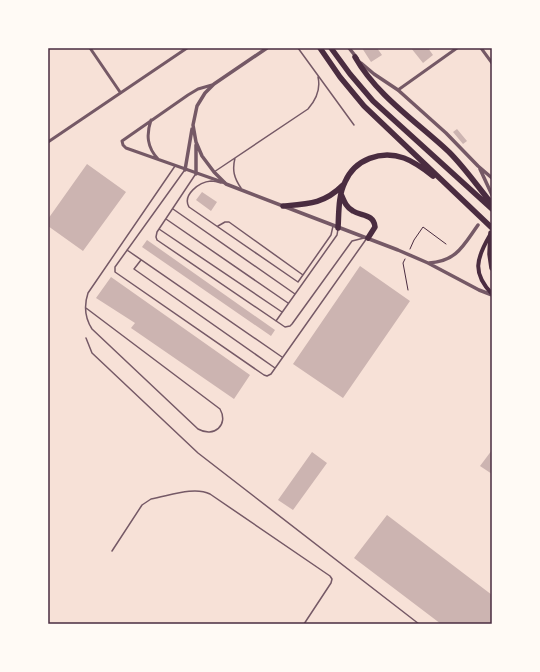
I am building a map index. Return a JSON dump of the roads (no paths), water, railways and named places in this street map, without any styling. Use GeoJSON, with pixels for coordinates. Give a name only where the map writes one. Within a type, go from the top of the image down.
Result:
{"type":"FeatureCollection","features":[{"type":"Feature","properties":{"kind":"highway"},"geometry":{"type":"LineString","coordinates":[[320,48],[340,77],[364,106],[492,230],[490,254],[492,268]]}},
{"type":"Feature","properties":{"kind":"highway"},"geometry":{"type":"LineString","coordinates":[[331,48],[350,74],[373,101],[492,209]]}},
{"type":"Feature","properties":{"kind":"highway"},"geometry":{"type":"LineString","coordinates":[[355,56],[362,69],[377,88],[450,154],[492,204]]}},
{"type":"Feature","properties":{"kind":"highway"},"geometry":{"type":"LineString","coordinates":[[283,206],[321,201],[336,192],[355,167],[365,160],[380,155],[396,156],[411,161],[457,195]]}},
{"type":"Feature","properties":{"kind":"highway"},"geometry":{"type":"LineString","coordinates":[[335,227],[344,183]]}},
{"type":"Feature","properties":{"kind":"highway"},"geometry":{"type":"LineString","coordinates":[[341,194],[344,202],[354,212],[373,219],[375,227],[368,238]]}},
{"type":"Feature","properties":{"kind":"main road"},"geometry":{"type":"LineString","coordinates":[[492,230],[483,246],[478,269],[482,282],[492,295]]}},
{"type":"Feature","properties":{"kind":"street"},"geometry":{"type":"LineString","coordinates":[[90,48],[120,92]]}},
{"type":"Feature","properties":{"kind":"street"},"geometry":{"type":"LineString","coordinates":[[48,142],[187,48]]}},
{"type":"Feature","properties":{"kind":"street"},"geometry":{"type":"LineString","coordinates":[[185,170],[194,117],[200,100],[205,92],[214,84],[267,48]]}},
{"type":"Feature","properties":{"kind":"street"},"geometry":{"type":"LineString","coordinates":[[349,48],[355,56],[374,74],[398,90],[446,133],[478,166],[492,178]]}},
{"type":"Feature","properties":{"kind":"street"},"geometry":{"type":"LineString","coordinates":[[398,90],[457,48]]}},
{"type":"Feature","properties":{"kind":"street"},"geometry":{"type":"LineString","coordinates":[[482,48],[492,63]]}},
{"type":"Feature","properties":{"kind":"street"},"geometry":{"type":"LineString","coordinates":[[214,84],[198,89],[188,95],[122,141],[123,145],[126,148],[368,238],[428,263],[479,290],[492,295]]}},
{"type":"Feature","properties":{"kind":"street"},"geometry":{"type":"LineString","coordinates":[[151,120],[148,129],[148,142],[158,160]]}},
{"type":"Feature","properties":{"kind":"street"},"geometry":{"type":"LineString","coordinates":[[193,126],[196,142],[196,174]]}},
{"type":"Feature","properties":{"kind":"street"},"geometry":{"type":"LineString","coordinates":[[196,142],[202,156],[214,172],[226,184]]}},
{"type":"Feature","properties":{"kind":"street"},"geometry":{"type":"LineString","coordinates":[[478,166],[492,195]]}},
{"type":"Feature","properties":{"kind":"street"},"geometry":{"type":"LineString","coordinates":[[428,263],[440,262],[456,254],[478,225]]}},
{"type":"Feature","properties":{"kind":"lane"},"geometry":{"type":"LineString","coordinates":[[298,48],[354,125]]}},
{"type":"Feature","properties":{"kind":"lane"},"geometry":{"type":"LineString","coordinates":[[214,172],[308,109],[317,96],[319,84],[318,77]]}},
{"type":"Feature","properties":{"kind":"lane"},"geometry":{"type":"LineString","coordinates":[[236,158],[234,175],[242,190]]}},
{"type":"Feature","properties":{"kind":"lane"},"geometry":{"type":"LineString","coordinates":[[86,308],[220,409],[223,422],[219,428],[210,433],[198,429],[92,329],[87,320],[86,308],[88,293],[175,166]]}},
{"type":"Feature","properties":{"kind":"lane"},"geometry":{"type":"LineString","coordinates":[[185,170],[115,267],[115,272],[264,375],[267,376],[271,374],[368,238]]}},
{"type":"Feature","properties":{"kind":"lane"},"geometry":{"type":"LineString","coordinates":[[196,174],[160,229],[156,237],[157,240],[285,326],[290,326],[352,241],[368,238]]}},
{"type":"Feature","properties":{"kind":"lane"},"geometry":{"type":"LineString","coordinates":[[226,184],[211,181],[198,186],[189,193],[187,201],[189,207],[298,282],[331,236],[335,227]]}},
{"type":"Feature","properties":{"kind":"lane"},"geometry":{"type":"LineString","coordinates":[[173,209],[295,294]]}},
{"type":"Feature","properties":{"kind":"lane"},"geometry":{"type":"LineString","coordinates":[[166,219],[288,303]]}},
{"type":"Feature","properties":{"kind":"lane"},"geometry":{"type":"LineString","coordinates":[[218,226],[228,222],[303,275]]}},
{"type":"Feature","properties":{"kind":"lane"},"geometry":{"type":"LineString","coordinates":[[276,321],[337,235],[335,227]]}},
{"type":"Feature","properties":{"kind":"lane"},"geometry":{"type":"LineString","coordinates":[[160,229],[282,312]]}},
{"type":"Feature","properties":{"kind":"lane"},"geometry":{"type":"LineString","coordinates":[[127,250],[283,357]]}},
{"type":"Feature","properties":{"kind":"lane"},"geometry":{"type":"LineString","coordinates":[[141,260],[134,270],[275,368]]}},
{"type":"Feature","properties":{"kind":"lane"},"geometry":{"type":"LineString","coordinates":[[86,338],[92,353],[198,453],[419,624]]}},
{"type":"Feature","properties":{"kind":"lane"},"geometry":{"type":"LineString","coordinates":[[112,551],[142,505],[147,501],[196,490],[203,491],[230,507],[330,576],[332,579],[331,583],[304,624]]}}]}
